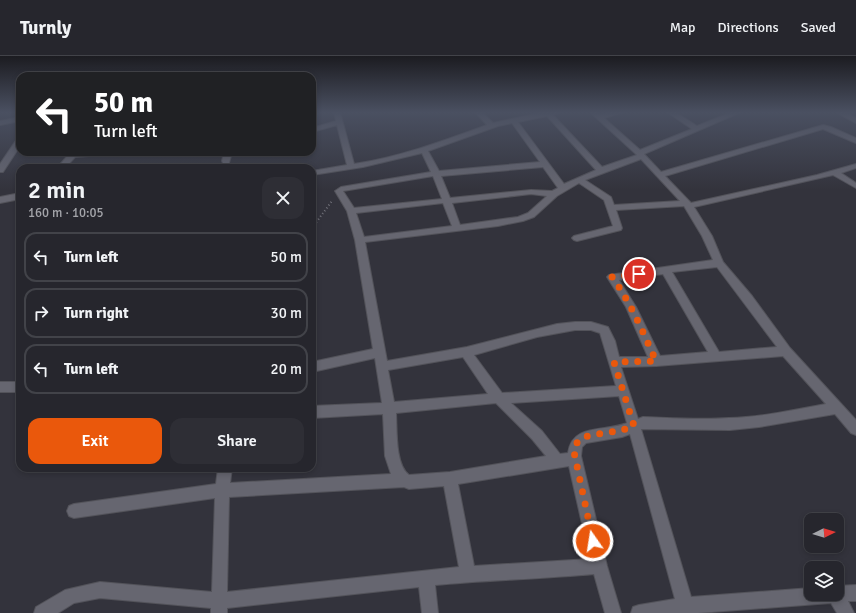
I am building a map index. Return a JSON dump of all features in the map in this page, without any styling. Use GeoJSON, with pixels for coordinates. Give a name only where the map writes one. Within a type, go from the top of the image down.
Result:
{"type":"FeatureCollection","features":[{"type":"Feature","properties":{"kind":"street"},"geometry":{"type":"LineString","coordinates":[[343,138],[351,167]]}},
{"type":"Feature","properties":{"kind":"street"},"geometry":{"type":"LineString","coordinates":[[316,172],[351,167],[424,150],[458,138]]}},
{"type":"Feature","properties":{"kind":"street"},"geometry":{"type":"LineString","coordinates":[[527,138],[563,189]]}},
{"type":"Feature","properties":{"kind":"street"},"geometry":{"type":"LineString","coordinates":[[571,138],[601,170]]}},
{"type":"Feature","properties":{"kind":"street"},"geometry":{"type":"LineString","coordinates":[[623,138],[641,154],[688,204],[704,229],[719,263],[748,299],[786,351],[856,429]]}},
{"type":"Feature","properties":{"kind":"street"},"geometry":{"type":"LineString","coordinates":[[360,240],[527,218],[554,194],[563,189],[601,170],[677,138]]}},
{"type":"Feature","properties":{"kind":"street"},"geometry":{"type":"LineString","coordinates":[[660,175],[786,138]]}},
{"type":"Feature","properties":{"kind":"street"},"geometry":{"type":"LineString","coordinates":[[0,170],[16,147]]}},
{"type":"Feature","properties":{"kind":"street"},"geometry":{"type":"LineString","coordinates":[[424,150],[436,173],[457,228]]}},
{"type":"Feature","properties":{"kind":"street"},"geometry":{"type":"LineString","coordinates":[[65,164],[72,156]]}},
{"type":"Feature","properties":{"kind":"street"},"geometry":{"type":"LineString","coordinates":[[226,161],[227,156]]}},
{"type":"Feature","properties":{"kind":"street"},"geometry":{"type":"LineString","coordinates":[[546,164],[436,173],[385,180],[341,189],[339,191],[351,212],[360,240],[389,408],[392,456],[399,476],[409,482],[450,479],[557,460],[574,459]]}},
{"type":"Feature","properties":{"kind":"street"},"geometry":{"type":"LineString","coordinates":[[612,208],[688,204],[835,173],[856,166]]}},
{"type":"Feature","properties":{"kind":"street"},"geometry":{"type":"LineString","coordinates":[[835,173],[856,186]]}},
{"type":"Feature","properties":{"kind":"street"},"geometry":{"type":"LineString","coordinates":[[577,238],[618,228],[610,201],[605,196],[580,180]]}},
{"type":"Feature","properties":{"kind":"street"},"geometry":{"type":"LineString","coordinates":[[351,212],[522,192],[554,194]]}},
{"type":"Feature","properties":{"kind":"street"},"geometry":{"type":"LineString","coordinates":[[0,200],[16,197]]}},
{"type":"Feature","properties":{"kind":"street"},"geometry":{"type":"LineString","coordinates":[[656,361],[640,325],[622,291],[612,277],[719,263]]}},
{"type":"Feature","properties":{"kind":"street"},"geometry":{"type":"LineString","coordinates":[[666,270],[716,356]]}},
{"type":"Feature","properties":{"kind":"street"},"geometry":{"type":"LineString","coordinates":[[382,366],[466,352],[554,329],[587,326],[604,330],[609,341],[634,426],[685,606]]}},
{"type":"Feature","properties":{"kind":"street"},"geometry":{"type":"LineString","coordinates":[[614,362],[656,361],[786,351]]}},
{"type":"Feature","properties":{"kind":"street"},"geometry":{"type":"LineString","coordinates":[[316,366],[380,352]]}},
{"type":"Feature","properties":{"kind":"street"},"geometry":{"type":"LineString","coordinates":[[466,352],[482,378],[498,398],[544,442],[557,460]]}},
{"type":"Feature","properties":{"kind":"street"},"geometry":{"type":"LineString","coordinates":[[0,387],[16,387]]}},
{"type":"Feature","properties":{"kind":"street"},"geometry":{"type":"LineString","coordinates":[[316,412],[389,408],[498,398],[623,391]]}},
{"type":"Feature","properties":{"kind":"street"},"geometry":{"type":"LineString","coordinates":[[613,613],[599,566],[574,459],[575,448],[581,439],[622,431],[634,426],[650,423],[694,425],[759,421],[838,408]]}},
{"type":"Feature","properties":{"kind":"street"},"geometry":{"type":"LineString","coordinates":[[219,607],[222,490],[224,472]]}},
{"type":"Feature","properties":{"kind":"street"},"geometry":{"type":"LineString","coordinates":[[450,479],[468,574]]}},
{"type":"Feature","properties":{"kind":"street"},"geometry":{"type":"LineString","coordinates":[[74,511],[222,490],[404,480]]}},
{"type":"Feature","properties":{"kind":"street"},"geometry":{"type":"LineString","coordinates":[[42,613],[71,596],[100,590],[219,607],[468,574],[538,571],[599,566]]}},
{"type":"Feature","properties":{"kind":"street"},"geometry":{"type":"LineString","coordinates":[[426,579],[430,613]]}},
{"type":"Feature","properties":{"kind":"street"},"geometry":{"type":"LineString","coordinates":[[844,594],[856,593]]}},
{"type":"Feature","properties":{"kind":"street"},"geometry":{"type":"LineString","coordinates":[[639,613],[685,606],[804,596]]}},
{"type":"Feature","properties":{"kind":"street"},"geometry":{"type":"LineString","coordinates":[[839,601],[846,613]]}},
{"type":"Feature","properties":{"kind":"path"},"geometry":{"type":"LineString","coordinates":[[316,223],[339,191]]}},
{"type":"Feature","properties":{"kind":"route"},"geometry":{"type":"LineString","coordinates":[[593,541],[574,459],[574,452],[578,441],[583,438],[622,431],[634,426],[614,362],[656,361],[640,325],[622,291],[612,277],[639,274]]}}]}
